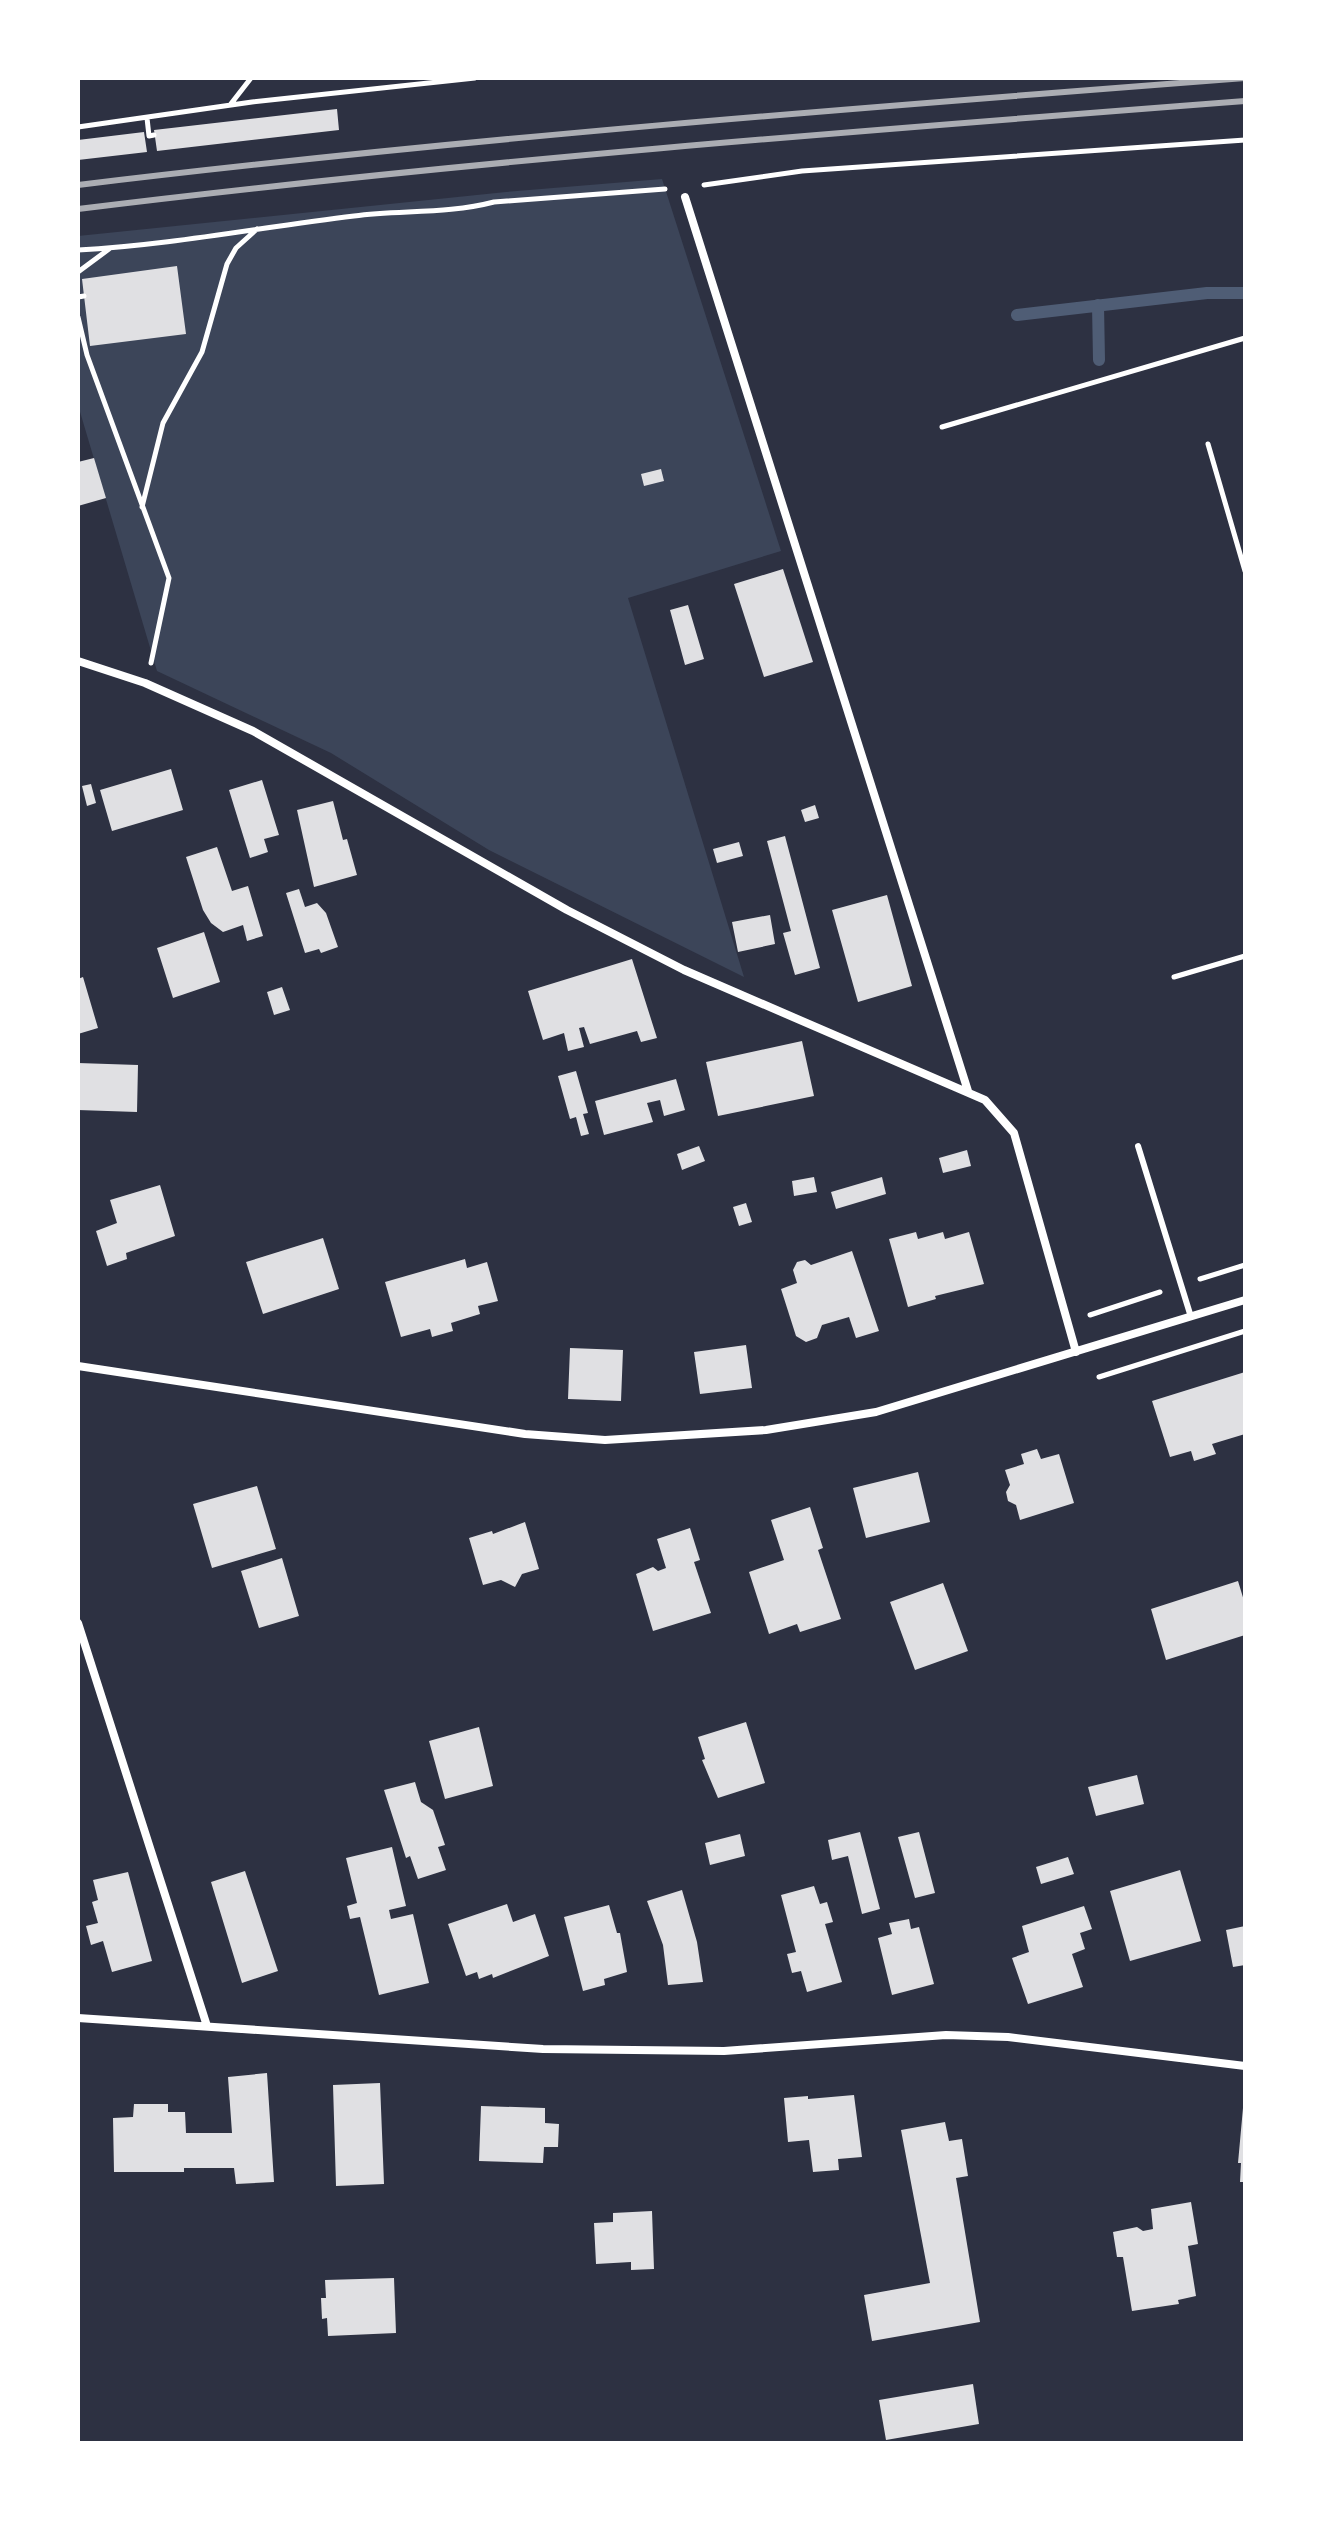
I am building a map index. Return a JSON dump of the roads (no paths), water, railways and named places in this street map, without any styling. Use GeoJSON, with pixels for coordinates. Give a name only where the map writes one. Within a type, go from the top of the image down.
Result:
{"type":"FeatureCollection","features":[{"type":"Feature","properties":{"kind":"street"},"geometry":{"type":"LineString","coordinates":[[684,192],[968,1091]]}},
{"type":"Feature","properties":{"kind":"street"},"geometry":{"type":"LineString","coordinates":[[78,661],[145,683],[253,731],[567,910],[684,970],[985,1100],[1014,1133],[1076,1352]]}},
{"type":"Feature","properties":{"kind":"street"},"geometry":{"type":"LineString","coordinates":[[78,1366],[525,1434],[605,1440],[766,1430],[876,1412],[1245,1300]]}},
{"type":"Feature","properties":{"kind":"street"},"geometry":{"type":"LineString","coordinates":[[78,1623],[207,2026]]}},
{"type":"Feature","properties":{"kind":"street"},"geometry":{"type":"LineString","coordinates":[[78,2018],[543,2049],[724,2051],[946,2035],[1008,2037],[1245,2066]]}},
{"type":"Feature","properties":{"kind":"lane"},"geometry":{"type":"LineString","coordinates":[[1138,1146],[1191,1317]]}},
{"type":"Feature","properties":{"kind":"waterway"},"geometry":{"type":"LineString","coordinates":[[1017,315],[1207,293],[1245,293]]}},
{"type":"Feature","properties":{"kind":"waterway"},"geometry":{"type":"LineString","coordinates":[[1098,305],[1099,360]]}},
{"type":"Feature","properties":{"kind":"railway"},"geometry":{"type":"LineString","coordinates":[[78,185],[515,138],[1245,78]]}},
{"type":"Feature","properties":{"kind":"railway"},"geometry":{"type":"LineString","coordinates":[[78,209],[515,162],[1245,101]]}}]}
